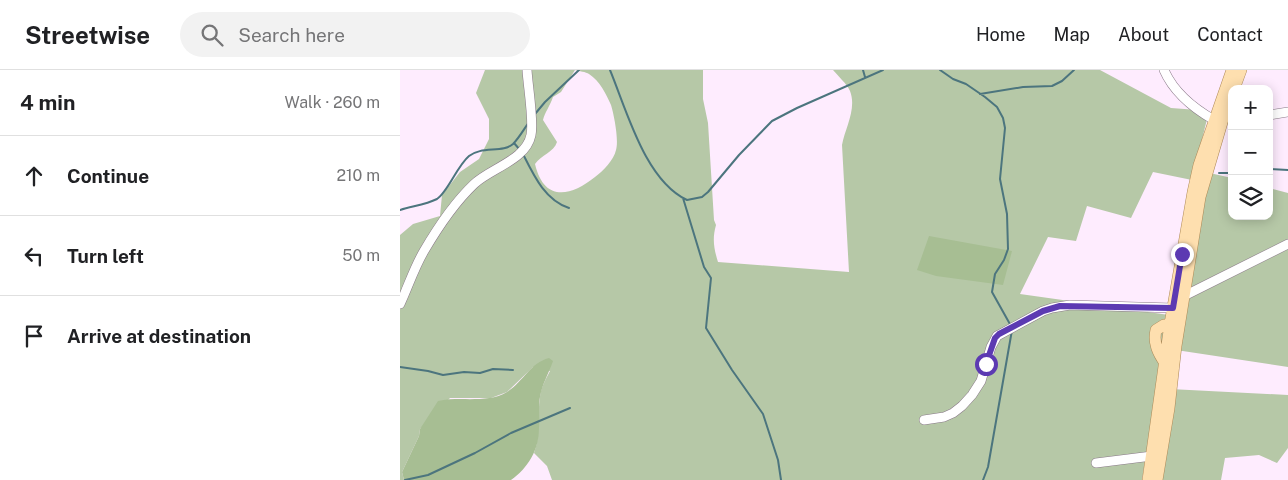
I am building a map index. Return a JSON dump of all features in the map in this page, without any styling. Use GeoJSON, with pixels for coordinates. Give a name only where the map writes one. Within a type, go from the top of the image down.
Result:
{"type":"FeatureCollection","features":[{"type":"Feature","properties":{"kind":"main road"},"geometry":{"type":"LineString","coordinates":[[1174,325],[1184,296],[1200,197],[1222,120],[1232,70]]}},
{"type":"Feature","properties":{"kind":"main road"},"geometry":{"type":"LineString","coordinates":[[1235,85],[1241,70]]}},
{"type":"Feature","properties":{"kind":"main road"},"geometry":{"type":"LineString","coordinates":[[1157,480],[1174,325],[1173,308],[1196,179],[1228,106]]}},
{"type":"Feature","properties":{"kind":"main road"},"geometry":{"type":"LineString","coordinates":[[1148,480],[1165,363],[1157,350],[1155,334],[1159,326],[1174,325]]}},
{"type":"Feature","properties":{"kind":"street"},"geometry":{"type":"LineString","coordinates":[[400,304],[423,252],[463,194],[479,179],[516,157],[528,143],[532,135],[532,121],[527,70]]}},
{"type":"Feature","properties":{"kind":"street"},"geometry":{"type":"LineString","coordinates":[[1164,70],[1174,87],[1191,105],[1222,120]]}},
{"type":"Feature","properties":{"kind":"street"},"geometry":{"type":"LineString","coordinates":[[1273,114],[1288,112]]}},
{"type":"Feature","properties":{"kind":"street"},"geometry":{"type":"LineString","coordinates":[[1184,296],[1288,244]]}},
{"type":"Feature","properties":{"kind":"street"},"geometry":{"type":"LineString","coordinates":[[924,420],[944,418],[962,406],[981,381],[995,338],[999,334],[1043,311],[1070,305],[1173,308]]}},
{"type":"Feature","properties":{"kind":"street"},"geometry":{"type":"LineString","coordinates":[[1096,463],[1152,456]]}},
{"type":"Feature","properties":{"kind":"green space"},"geometry":{"type":"Polygon","coordinates":[[[485,70],[575,70],[703,70],[703,99],[708,123],[714,220],[716,225],[714,244],[718,262],[849,272],[842,145],[851,112],[852,98],[847,86],[833,70],[1100,70],[1171,108],[1198,110],[1208,115],[1192,180],[1153,172],[1131,218],[1087,206],[1076,241],[1048,237],[1020,294],[1169,315],[1142,480],[552,480],[547,466],[534,453],[541,393],[550,371],[533,367],[507,392],[491,398],[450,398],[420,429],[419,436],[402,472],[404,480],[400,480],[400,235],[413,224],[440,216],[442,195],[460,172],[479,159],[489,139],[489,119],[476,93],[485,70]],[[575,70],[561,92],[553,97],[543,120],[557,142],[535,164],[539,176],[545,185],[551,190],[559,192],[576,189],[598,175],[611,161],[617,146],[617,134],[611,105],[605,92],[588,73],[575,70]]]}},
{"type":"Feature","properties":{"kind":"green space"},"geometry":{"type":"Polygon","coordinates":[[[1205,172],[1228,177],[1228,220],[1273,220],[1273,189],[1288,193],[1288,367],[1176,350],[1205,172]]]}},
{"type":"Feature","properties":{"kind":"green space"},"geometry":{"type":"Polygon","coordinates":[[[929,236],[1012,251],[1003,285],[936,276],[917,270],[929,236]]]}},
{"type":"Feature","properties":{"kind":"green space"},"geometry":{"type":"Polygon","coordinates":[[[549,358],[553,361],[540,397],[537,444],[535,451],[523,470],[511,480],[404,480],[402,472],[419,436],[420,429],[438,401],[482,399],[499,396],[513,388],[542,360],[549,358]]]}},
{"type":"Feature","properties":{"kind":"green space"},"geometry":{"type":"Polygon","coordinates":[[[1170,389],[1288,395],[1288,448],[1277,463],[1259,455],[1225,458],[1221,480],[1155,480],[1170,389]]]}},
{"type":"Feature","properties":{"kind":"waterway"},"geometry":{"type":"LineString","coordinates":[[535,114],[579,70]]}},
{"type":"Feature","properties":{"kind":"waterway"},"geometry":{"type":"LineString","coordinates":[[610,70],[639,143],[649,161],[672,190],[687,200],[702,197],[708,192],[739,155],[772,121],[883,70]]}},
{"type":"Feature","properties":{"kind":"waterway"},"geometry":{"type":"LineString","coordinates":[[863,70],[865,77]]}},
{"type":"Feature","properties":{"kind":"waterway"},"geometry":{"type":"LineString","coordinates":[[940,70],[985,97],[997,107],[1003,118],[1005,128],[1000,179],[1007,214],[1008,249],[1004,260],[995,274],[992,292],[1011,326]]}},
{"type":"Feature","properties":{"kind":"waterway"},"geometry":{"type":"LineString","coordinates":[[980,94],[1023,87],[1052,86],[1062,81],[1074,70]]}},
{"type":"Feature","properties":{"kind":"waterway"},"geometry":{"type":"LineString","coordinates":[[400,210],[437,199],[445,191],[460,166],[469,156],[480,151],[509,147],[515,142],[529,122]]}},
{"type":"Feature","properties":{"kind":"waterway"},"geometry":{"type":"LineString","coordinates":[[514,143],[520,150]]}},
{"type":"Feature","properties":{"kind":"waterway"},"geometry":{"type":"LineString","coordinates":[[523,154],[541,186],[553,199],[569,208]]}},
{"type":"Feature","properties":{"kind":"waterway"},"geometry":{"type":"LineString","coordinates":[[1273,169],[1288,170]]}},
{"type":"Feature","properties":{"kind":"waterway"},"geometry":{"type":"LineString","coordinates":[[1219,173],[1228,173]]}},
{"type":"Feature","properties":{"kind":"waterway"},"geometry":{"type":"LineString","coordinates":[[683,198],[704,267],[711,278],[706,328],[732,370],[763,414],[778,460],[781,480]]}},
{"type":"Feature","properties":{"kind":"waterway"},"geometry":{"type":"LineString","coordinates":[[983,480],[988,467],[1012,330]]}},
{"type":"Feature","properties":{"kind":"waterway"},"geometry":{"type":"LineString","coordinates":[[400,367],[443,375],[464,372],[480,373],[493,369],[513,370]]}},
{"type":"Feature","properties":{"kind":"waterway"},"geometry":{"type":"LineString","coordinates":[[405,480],[428,475],[475,453],[511,433],[570,408]]}},
{"type":"Feature","properties":{"kind":"route"},"geometry":{"type":"LineString","coordinates":[[986,364],[991,347],[999,334],[1052,308],[1070,305],[1173,308],[1182,254]]}}]}
